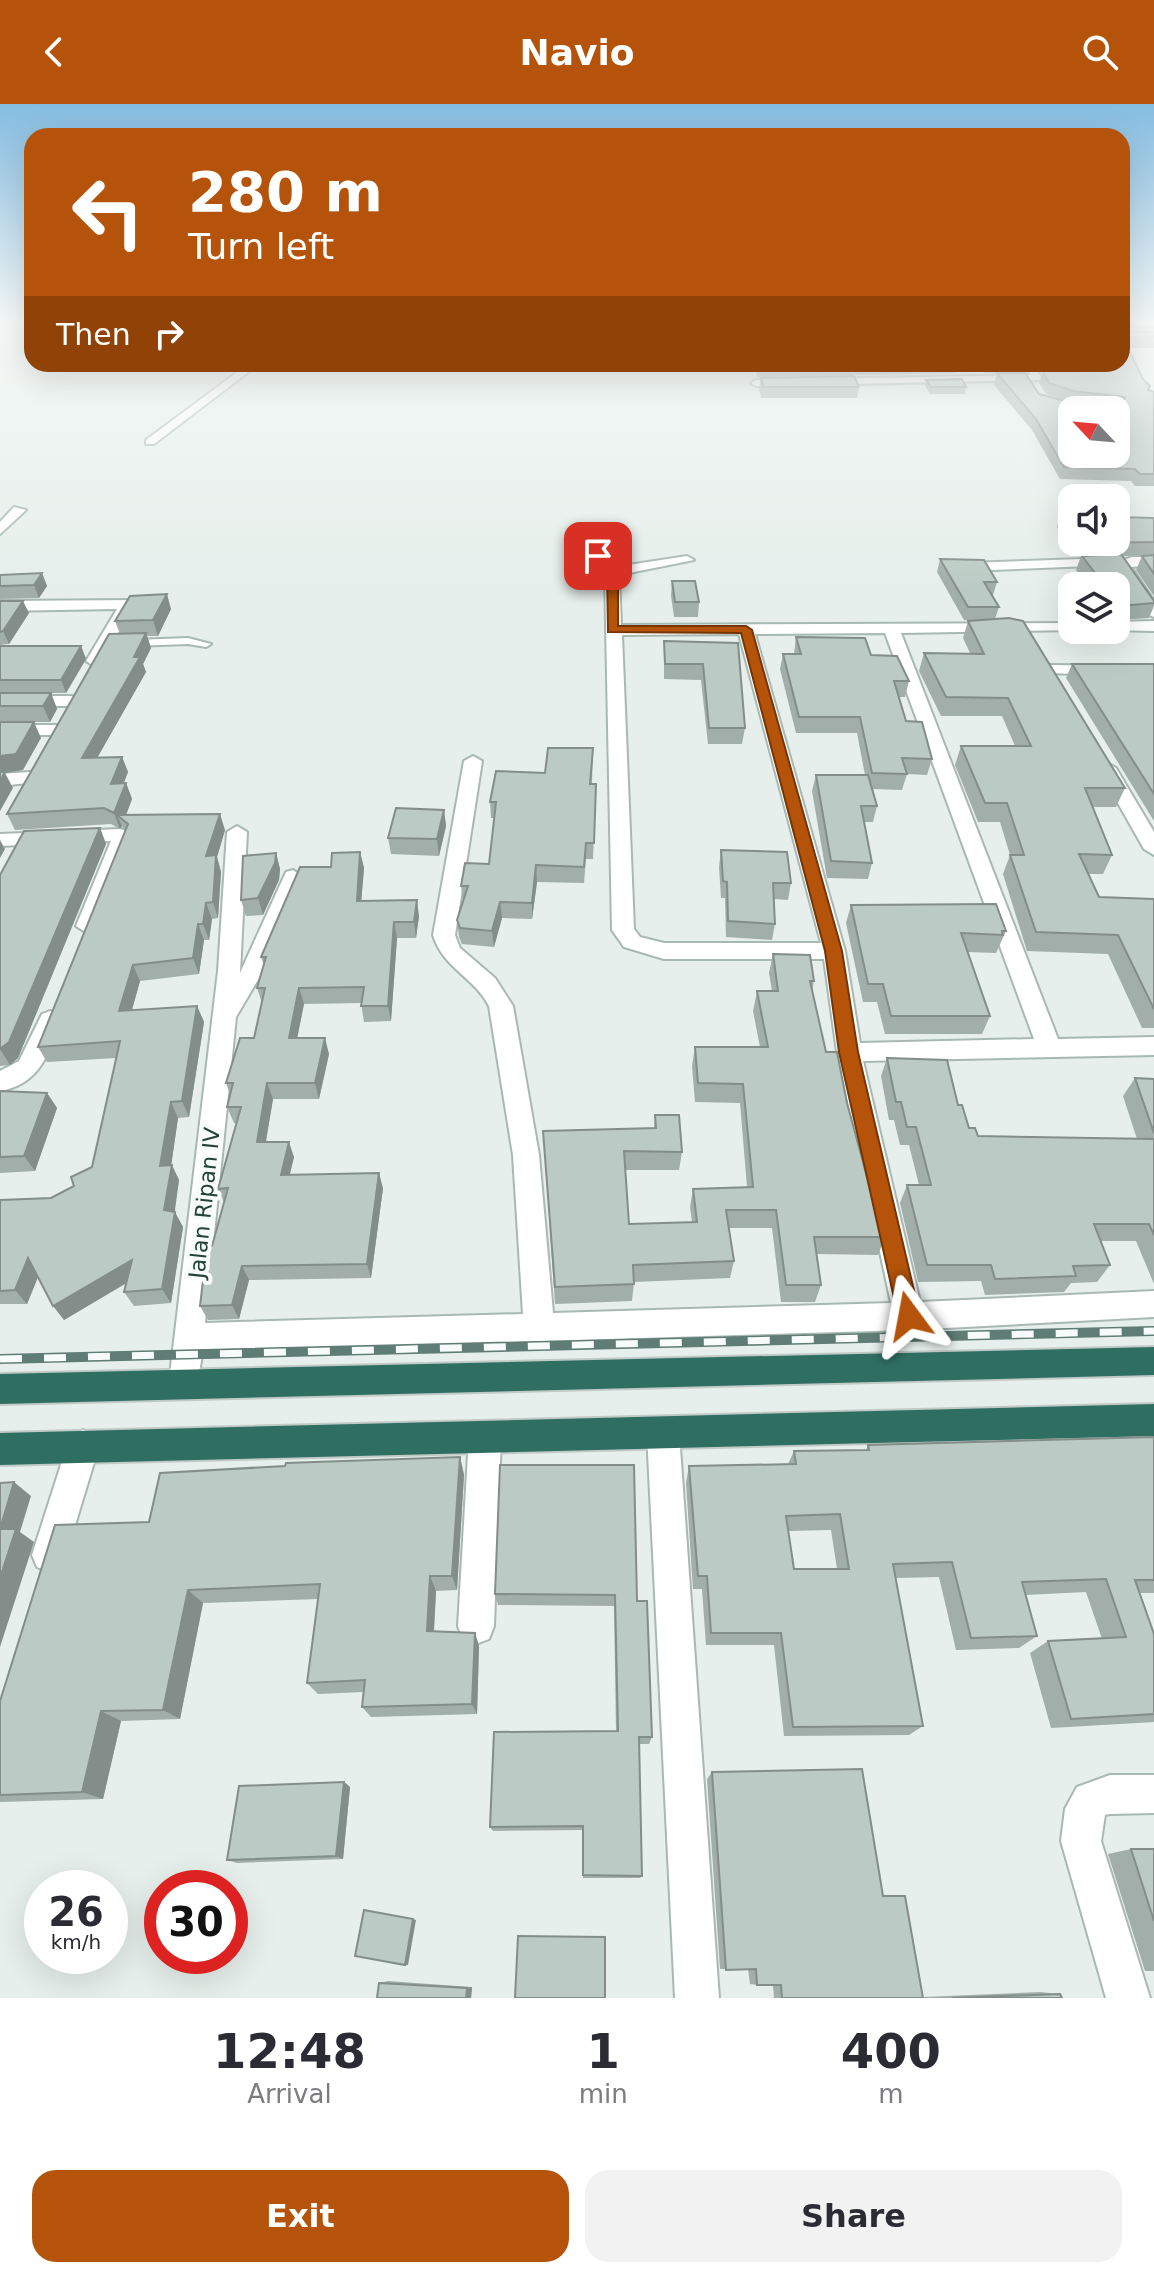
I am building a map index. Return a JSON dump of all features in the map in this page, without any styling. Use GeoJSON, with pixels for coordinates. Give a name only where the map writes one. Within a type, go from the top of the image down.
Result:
{"type":"FeatureCollection","features":[{"type":"Feature","properties":{"kind":"highway"},"geometry":{"type":"LineString","coordinates":[[0,1389],[1154,1361]]}},
{"type":"Feature","properties":{"kind":"highway"},"geometry":{"type":"LineString","coordinates":[[0,1449],[1154,1420]]}},
{"type":"Feature","properties":{"kind":"street"},"geometry":{"type":"LineString","coordinates":[[150,442],[189,412]]}},
{"type":"Feature","properties":{"kind":"street"},"geometry":{"type":"LineString","coordinates":[[0,530],[19,510]]}},
{"type":"Feature","properties":{"kind":"street"},"geometry":{"type":"LineString","coordinates":[[598,556],[612,572],[623,930],[632,942],[664,951],[834,951]]}},
{"type":"Feature","properties":{"kind":"street"},"geometry":{"type":"LineString","coordinates":[[612,572],[687,560]]}},
{"type":"Feature","properties":{"kind":"street"},"geometry":{"type":"LineString","coordinates":[[967,567],[1154,561]]}},
{"type":"Feature","properties":{"kind":"street"},"geometry":{"type":"LineString","coordinates":[[1125,562],[1123,565],[1153,609]]}},
{"type":"Feature","properties":{"kind":"street"},"geometry":{"type":"LineString","coordinates":[[0,606],[155,604]]}},
{"type":"Feature","properties":{"kind":"street"},"geometry":{"type":"LineString","coordinates":[[19,799],[97,649],[127,605]]}},
{"type":"Feature","properties":{"kind":"street"},"geometry":{"type":"LineString","coordinates":[[1130,627],[1154,626]]}},
{"type":"Feature","properties":{"kind":"street"},"geometry":{"type":"LineString","coordinates":[[613,630],[891,628],[1042,656],[1154,671]]}},
{"type":"Feature","properties":{"kind":"street"},"geometry":{"type":"LineString","coordinates":[[891,628],[1050,1049]]}},
{"type":"Feature","properties":{"kind":"street"},"geometry":{"type":"LineString","coordinates":[[746,630],[834,951],[849,1052],[909,1316]]}},
{"type":"Feature","properties":{"kind":"street"},"geometry":{"type":"LineString","coordinates":[[1042,656],[1058,641]]}},
{"type":"Feature","properties":{"kind":"street"},"geometry":{"type":"LineString","coordinates":[[0,701],[79,688]]}},
{"type":"Feature","properties":{"kind":"street"},"geometry":{"type":"LineString","coordinates":[[0,730],[56,730]]}},
{"type":"Feature","properties":{"kind":"street"},"geometry":{"type":"LineString","coordinates":[[1098,753],[1154,849]]}},
{"type":"Feature","properties":{"kind":"street"},"geometry":{"type":"LineString","coordinates":[[473,761],[445,943],[450,953],[484,977],[495,989],[501,1006],[526,1155],[539,1325]]}},
{"type":"Feature","properties":{"kind":"street"},"geometry":{"type":"LineString","coordinates":[[0,780],[37,766]]}},
{"type":"Feature","properties":{"kind":"street"},"geometry":{"type":"LineString","coordinates":[[2,832],[23,839],[111,833],[122,839],[77,952]]}},
{"type":"Feature","properties":{"kind":"street","name":"Jalan Ripan IV"},"geometry":{"type":"LineString","coordinates":[[184,1383],[222,1023],[237,832]]}},
{"type":"Feature","properties":{"kind":"street"},"geometry":{"type":"LineString","coordinates":[[11,861],[23,839]]}},
{"type":"Feature","properties":{"kind":"street","name":"Jalan Ripan IV"},"geometry":{"type":"LineString","coordinates":[[222,1023],[258,961],[293,877]]}},
{"type":"Feature","properties":{"kind":"street"},"geometry":{"type":"LineString","coordinates":[[0,1081],[16,1078],[31,1065],[60,995]]}},
{"type":"Feature","properties":{"kind":"street"},"geometry":{"type":"LineString","coordinates":[[849,1052],[1154,1046]]}},
{"type":"Feature","properties":{"kind":"street"},"geometry":{"type":"LineString","coordinates":[[191,1337],[909,1316],[1154,1304]]}},
{"type":"Feature","properties":{"kind":"street"},"geometry":{"type":"LineString","coordinates":[[663,1433],[697,1998]]}},
{"type":"Feature","properties":{"kind":"street"},"geometry":{"type":"LineString","coordinates":[[476,1626],[485,1437]]}},
{"type":"Feature","properties":{"kind":"street"},"geometry":{"type":"LineString","coordinates":[[41,1581],[83,1446]]}},
{"type":"Feature","properties":{"kind":"street"},"geometry":{"type":"LineString","coordinates":[[1128,1998],[1081,1841],[1080,1818],[1084,1804],[1096,1795],[1154,1794]]}},
{"type":"Feature","properties":{"kind":"lane"},"geometry":{"type":"LineString","coordinates":[[97,649],[188,641],[206,644]]}},
{"type":"Feature","properties":{"kind":"building"},"geometry":{"type":"Polygon","coordinates":[[[1030,412],[1058,412],[1058,457],[1036,419],[1030,412]]]}},
{"type":"Feature","properties":{"kind":"building"},"geometry":{"type":"Polygon","coordinates":[[[1130,412],[1154,412],[1154,474],[1140,474],[1135,469],[1100,468],[1130,468],[1130,412]]]}},
{"type":"Feature","properties":{"kind":"building"},"geometry":{"type":"Polygon","coordinates":[[[1130,517],[1154,518],[1154,542],[1130,542],[1130,517]]]}},
{"type":"Feature","properties":{"kind":"building"},"geometry":{"type":"Polygon","coordinates":[[[1154,555],[1154,574],[1142,556],[1154,555]]]}},
{"type":"Feature","properties":{"kind":"building"},"geometry":{"type":"Polygon","coordinates":[[[1082,556],[1122,556],[1154,603],[1130,605],[1130,572],[1094,572],[1082,556]]]}},
{"type":"Feature","properties":{"kind":"building"},"geometry":{"type":"Polygon","coordinates":[[[940,559],[984,560],[997,582],[984,582],[999,607],[968,607],[940,559]]]}},
{"type":"Feature","properties":{"kind":"building"},"geometry":{"type":"Polygon","coordinates":[[[42,573],[34,585],[0,586],[0,575],[42,573]]]}},
{"type":"Feature","properties":{"kind":"building"},"geometry":{"type":"Polygon","coordinates":[[[672,581],[695,581],[699,602],[675,602],[672,581]]]}},
{"type":"Feature","properties":{"kind":"building"},"geometry":{"type":"Polygon","coordinates":[[[167,594],[153,620],[115,621],[130,596],[167,594]]]}},
{"type":"Feature","properties":{"kind":"building"},"geometry":{"type":"Polygon","coordinates":[[[0,601],[23,601],[0,632],[0,601]]]}},
{"type":"Feature","properties":{"kind":"building"},"geometry":{"type":"Polygon","coordinates":[[[1009,618],[1023,621],[1125,788],[1085,788],[1112,855],[1079,854],[1099,897],[1154,899],[1154,1009],[1118,935],[1036,932],[1010,855],[1024,855],[1007,803],[985,803],[961,746],[1031,746],[1008,698],[946,697],[924,653],[984,654],[968,621],[1009,618]]]}},
{"type":"Feature","properties":{"kind":"building"},"geometry":{"type":"Polygon","coordinates":[[[146,633],[134,657],[140,657],[82,758],[122,757],[111,784],[126,783],[114,813],[104,808],[7,814],[109,634],[146,633]]]}},
{"type":"Feature","properties":{"kind":"building"},"geometry":{"type":"Polygon","coordinates":[[[796,637],[865,638],[871,655],[897,656],[909,681],[894,681],[906,721],[922,722],[932,759],[902,758],[907,774],[872,773],[860,717],[799,717],[783,654],[801,654],[796,637]]]}},
{"type":"Feature","properties":{"kind":"building"},"geometry":{"type":"Polygon","coordinates":[[[664,641],[738,643],[745,728],[709,728],[703,664],[665,664],[664,641]]]}},
{"type":"Feature","properties":{"kind":"building"},"geometry":{"type":"Polygon","coordinates":[[[0,646],[81,646],[61,680],[0,680],[0,646]]]}},
{"type":"Feature","properties":{"kind":"building"},"geometry":{"type":"Polygon","coordinates":[[[1072,664],[1154,664],[1154,794],[1072,664]]]}},
{"type":"Feature","properties":{"kind":"building"},"geometry":{"type":"Polygon","coordinates":[[[0,693],[51,693],[43,706],[0,706],[0,693]]]}},
{"type":"Feature","properties":{"kind":"building"},"geometry":{"type":"Polygon","coordinates":[[[0,722],[34,722],[16,754],[0,756],[0,722]]]}},
{"type":"Feature","properties":{"kind":"building"},"geometry":{"type":"Polygon","coordinates":[[[548,748],[593,748],[590,784],[596,784],[594,843],[586,843],[584,867],[536,865],[532,903],[500,902],[492,931],[460,928],[457,920],[468,886],[461,886],[465,863],[489,864],[496,802],[490,802],[496,771],[545,773],[548,748]]]}},
{"type":"Feature","properties":{"kind":"building"},"geometry":{"type":"Polygon","coordinates":[[[816,775],[868,775],[877,806],[861,806],[872,863],[831,861],[816,775]]]}},
{"type":"Feature","properties":{"kind":"building"},"geometry":{"type":"Polygon","coordinates":[[[396,808],[444,810],[437,839],[388,838],[396,808]]]}},
{"type":"Feature","properties":{"kind":"building"},"geometry":{"type":"Polygon","coordinates":[[[220,814],[206,856],[216,855],[213,902],[206,903],[203,924],[198,924],[193,958],[133,965],[119,1011],[197,1006],[182,1101],[171,1102],[160,1166],[172,1165],[164,1210],[175,1212],[162,1289],[124,1292],[132,1260],[53,1306],[28,1258],[15,1290],[0,1291],[0,1200],[51,1198],[74,1186],[71,1177],[92,1167],[120,1041],[38,1047],[128,824],[117,815],[220,814]]]}},
{"type":"Feature","properties":{"kind":"building"},"geometry":{"type":"Polygon","coordinates":[[[100,828],[9,1042],[0,1049],[0,875],[24,831],[100,828]]]}},
{"type":"Feature","properties":{"kind":"building"},"geometry":{"type":"Polygon","coordinates":[[[721,850],[787,852],[791,883],[773,883],[775,924],[728,921],[727,882],[723,881],[721,850]]]}},
{"type":"Feature","properties":{"kind":"building"},"geometry":{"type":"Polygon","coordinates":[[[360,852],[357,901],[417,900],[414,922],[394,922],[388,1006],[361,1006],[364,987],[299,988],[289,1038],[325,1038],[315,1083],[267,1083],[257,1142],[289,1142],[281,1175],[379,1173],[367,1264],[242,1266],[232,1305],[200,1306],[207,1247],[212,1246],[228,1188],[218,1189],[241,1107],[227,1107],[233,1083],[226,1083],[240,1038],[254,1038],[265,988],[257,988],[266,957],[261,957],[300,867],[331,867],[332,853],[360,852]]]}},
{"type":"Feature","properties":{"kind":"building"},"geometry":{"type":"Polygon","coordinates":[[[276,853],[275,863],[258,898],[241,900],[243,856],[276,853]]]}},
{"type":"Feature","properties":{"kind":"building"},"geometry":{"type":"Polygon","coordinates":[[[996,904],[1006,931],[1002,931],[1003,935],[961,933],[990,1016],[891,1016],[883,984],[868,984],[851,905],[996,904]]]}},
{"type":"Feature","properties":{"kind":"building"},"geometry":{"type":"Polygon","coordinates":[[[773,954],[810,955],[814,981],[810,981],[826,1052],[837,1052],[847,1103],[869,1184],[873,1184],[885,1237],[814,1237],[821,1285],[786,1285],[776,1210],[726,1210],[734,1261],[633,1265],[634,1284],[555,1287],[543,1131],[656,1128],[655,1115],[679,1115],[682,1152],[624,1151],[629,1224],[697,1222],[693,1189],[753,1187],[743,1084],[698,1083],[695,1047],[768,1047],[757,991],[778,991],[773,954]]]}},
{"type":"Feature","properties":{"kind":"building"},"geometry":{"type":"Polygon","coordinates":[[[887,1058],[947,1060],[958,1105],[962,1105],[969,1128],[975,1128],[978,1136],[1154,1139],[1154,1235],[1149,1224],[1094,1224],[1110,1265],[1073,1266],[1076,1276],[995,1279],[991,1265],[927,1265],[907,1185],[931,1185],[916,1127],[907,1127],[901,1102],[896,1102],[887,1058]]]}},
{"type":"Feature","properties":{"kind":"building"},"geometry":{"type":"Polygon","coordinates":[[[1135,1078],[1154,1079],[1154,1133],[1135,1078]]]}},
{"type":"Feature","properties":{"kind":"building"},"geometry":{"type":"Polygon","coordinates":[[[0,1091],[47,1093],[24,1156],[0,1157],[0,1091]]]}},
{"type":"Feature","properties":{"kind":"building"},"geometry":{"type":"Polygon","coordinates":[[[1154,1437],[1154,1580],[1135,1580],[1154,1634],[1154,1714],[1071,1719],[1048,1641],[1126,1637],[1106,1579],[1022,1582],[1037,1636],[971,1638],[952,1562],[893,1564],[923,1726],[793,1727],[781,1633],[711,1633],[707,1576],[698,1576],[689,1466],[796,1464],[794,1451],[869,1450],[868,1445],[1154,1437]],[[840,1514],[786,1516],[794,1569],[849,1569],[840,1514]]]}},
{"type":"Feature","properties":{"kind":"building"},"geometry":{"type":"Polygon","coordinates":[[[460,1457],[452,1576],[430,1576],[427,1631],[475,1633],[472,1704],[362,1707],[365,1680],[307,1683],[320,1584],[188,1590],[163,1710],[101,1711],[82,1792],[0,1795],[0,1701],[55,1525],[149,1522],[160,1473],[285,1466],[286,1463],[460,1457]]]}},
{"type":"Feature","properties":{"kind":"building"},"geometry":{"type":"Polygon","coordinates":[[[500,1465],[634,1465],[637,1601],[647,1601],[652,1737],[639,1737],[642,1876],[583,1875],[583,1826],[490,1827],[494,1732],[618,1731],[615,1595],[495,1594],[500,1465]]]}},
{"type":"Feature","properties":{"kind":"building"},"geometry":{"type":"Polygon","coordinates":[[[14,1482],[0,1529],[0,1483],[14,1482]]]}},
{"type":"Feature","properties":{"kind":"building"},"geometry":{"type":"Polygon","coordinates":[[[0,1529],[16,1529],[0,1578],[0,1529]]]}},
{"type":"Feature","properties":{"kind":"building"},"geometry":{"type":"Polygon","coordinates":[[[862,1769],[883,1896],[905,1896],[923,1998],[782,1998],[781,1985],[757,1985],[756,1969],[726,1970],[712,1772],[862,1769]]]}},
{"type":"Feature","properties":{"kind":"building"},"geometry":{"type":"Polygon","coordinates":[[[344,1782],[336,1856],[227,1860],[239,1786],[344,1782]]]}},
{"type":"Feature","properties":{"kind":"building"},"geometry":{"type":"Polygon","coordinates":[[[1131,1849],[1154,1849],[1154,1921],[1131,1849]]]}},
{"type":"Feature","properties":{"kind":"building"},"geometry":{"type":"Polygon","coordinates":[[[364,1910],[413,1919],[405,1965],[355,1956],[364,1910]]]}},
{"type":"Feature","properties":{"kind":"building"},"geometry":{"type":"Polygon","coordinates":[[[518,1936],[605,1937],[605,1998],[515,1998],[518,1936]]]}},
{"type":"Feature","properties":{"kind":"building"},"geometry":{"type":"Polygon","coordinates":[[[379,1983],[467,1988],[466,1998],[377,1998],[379,1983]]]}},
{"type":"Feature","properties":{"kind":"building"},"geometry":{"type":"Polygon","coordinates":[[[1060,1994],[1062,1998],[952,1998],[1060,1994]]]}},
{"type":"Feature","properties":{"kind":"railway"},"geometry":{"type":"LineString","coordinates":[[0,1359],[1154,1331]]}},
{"type":"Feature","properties":{"kind":"route"},"geometry":{"type":"LineString","coordinates":[[598,556],[612,572],[613,630],[746,630],[834,951],[849,1052],[909,1316]]}}]}
